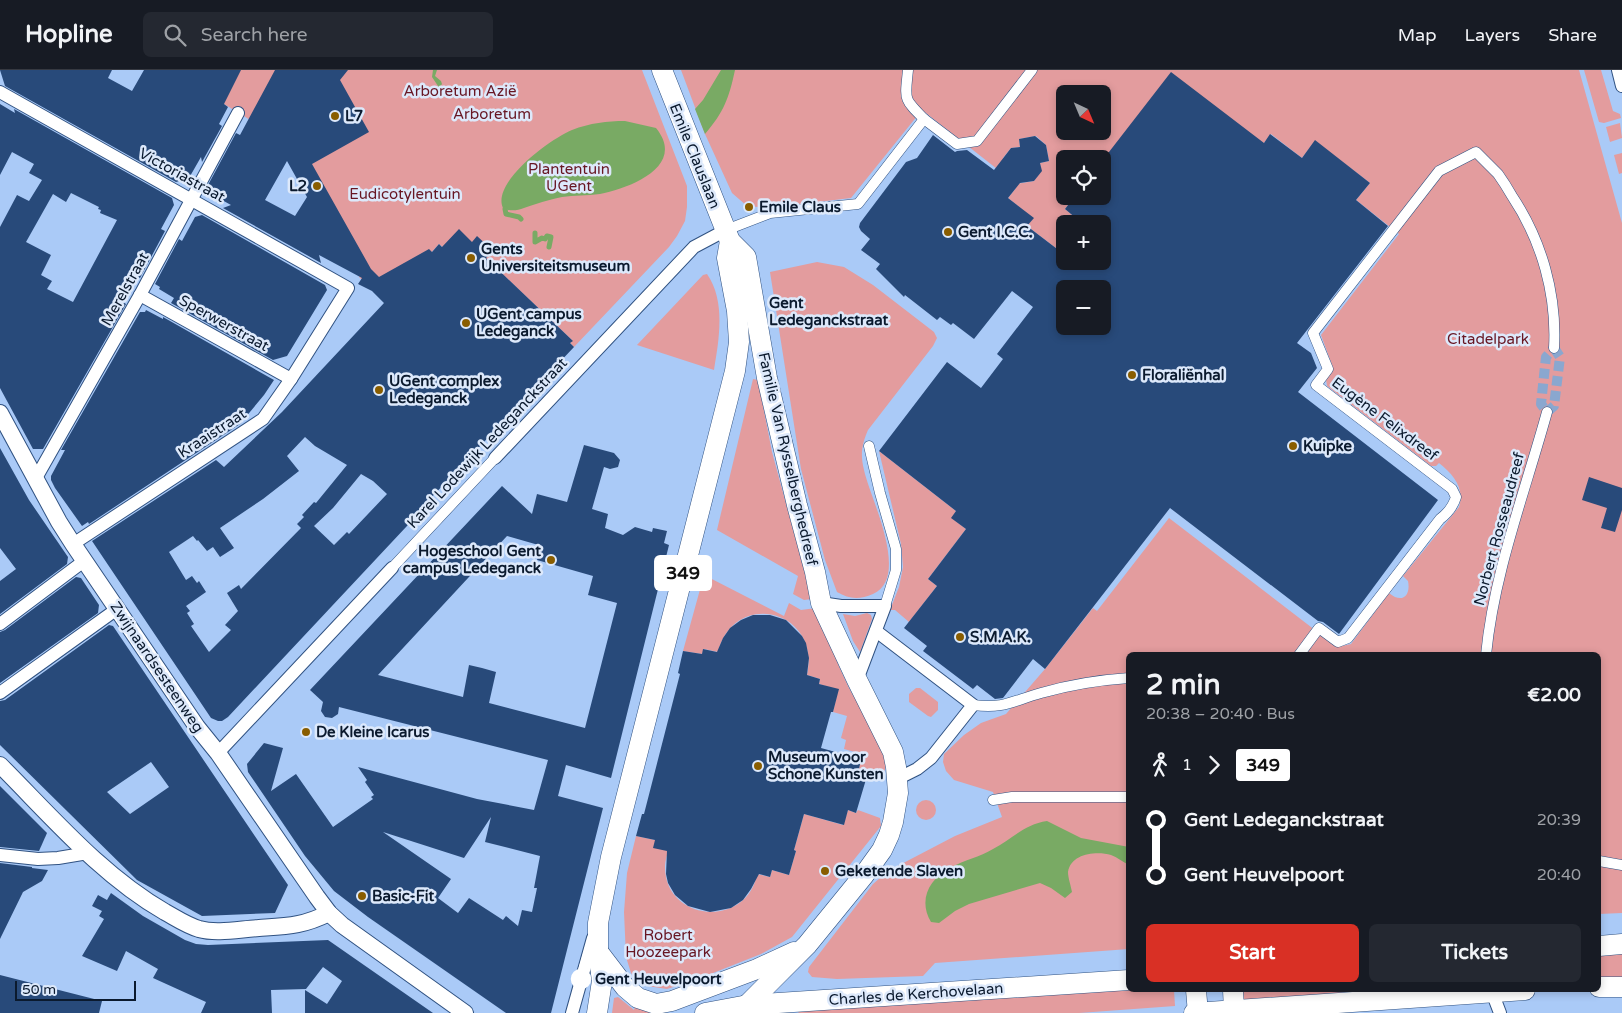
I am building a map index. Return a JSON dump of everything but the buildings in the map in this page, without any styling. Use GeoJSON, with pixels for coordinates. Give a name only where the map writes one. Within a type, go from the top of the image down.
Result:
{"type":"FeatureCollection","features":[{"type":"Feature","properties":{"kind":"main road","name":"Emile Clauslaan"},"geometry":{"type":"LineString","coordinates":[[662,70],[728,236]]}},
{"type":"Feature","properties":{"kind":"main road","name":"Familie Van Rysselberghedreef"},"geometry":{"type":"LineString","coordinates":[[728,236],[746,257],[767,378],[821,603],[893,752],[898,793],[893,822],[882,850],[807,945],[744,1009]]}},
{"type":"Feature","properties":{"kind":"main road"},"geometry":{"type":"LineString","coordinates":[[597,1013],[602,982],[598,951],[598,923],[610,857],[736,371],[739,342],[737,311],[727,258],[728,236]]}},
{"type":"Feature","properties":{"kind":"main road"},"geometry":{"type":"LineString","coordinates":[[1601,946],[1622,944]]}},
{"type":"Feature","properties":{"kind":"main road"},"geometry":{"type":"LineString","coordinates":[[598,951],[625,987],[638,998],[656,1004],[672,1002],[757,969],[807,945]]}},
{"type":"Feature","properties":{"kind":"main road","name":"Charles de Kerchovelaan"},"geometry":{"type":"LineString","coordinates":[[705,1013],[1126,980]]}},
{"type":"Feature","properties":{"kind":"main road"},"geometry":{"type":"LineString","coordinates":[[1601,987],[1622,987]]}},
{"type":"Feature","properties":{"kind":"main road"},"geometry":{"type":"LineString","coordinates":[[1196,992],[1198,1013]]}},
{"type":"Feature","properties":{"kind":"main road"},"geometry":{"type":"LineString","coordinates":[[1233,992],[1234,1012]]}},
{"type":"Feature","properties":{"kind":"main road"},"geometry":{"type":"LineString","coordinates":[[1194,1013],[1234,1012],[1492,992]]}},
{"type":"Feature","properties":{"kind":"street"},"geometry":{"type":"LineString","coordinates":[[908,70],[905,97],[924,119],[957,144],[977,142],[1032,70]]}},
{"type":"Feature","properties":{"kind":"street"},"geometry":{"type":"LineString","coordinates":[[1618,70],[1622,86]]}},
{"type":"Feature","properties":{"kind":"street","name":"Victoriastraat"},"geometry":{"type":"LineString","coordinates":[[0,92],[348,288]]}},
{"type":"Feature","properties":{"kind":"street","name":"Merelstraat"},"geometry":{"type":"LineString","coordinates":[[36,478],[140,295],[238,113]]}},
{"type":"Feature","properties":{"kind":"street"},"geometry":{"type":"LineString","coordinates":[[728,236],[770,213],[858,204],[924,119]]}},
{"type":"Feature","properties":{"kind":"street","name":"Eugène Felixdreef"},"geometry":{"type":"LineString","coordinates":[[1301,652],[1319,628],[1338,642],[1348,638],[1440,519],[1454,505],[1456,497],[1452,489],[1316,385],[1328,369],[1313,333],[1439,171],[1476,152],[1498,175],[1523,212],[1539,246],[1548,278],[1554,309],[1554,348]]}},
{"type":"Feature","properties":{"kind":"street","name":"Karel Lodewijk Ledeganckstraat"},"geometry":{"type":"LineString","coordinates":[[218,753],[694,247],[728,236]]}},
{"type":"Feature","properties":{"kind":"street","name":"Kraaistraat"},"geometry":{"type":"LineString","coordinates":[[73,544],[263,419],[291,379],[348,288]]}},
{"type":"Feature","properties":{"kind":"street","name":"Sperwerstraat"},"geometry":{"type":"LineString","coordinates":[[140,295],[291,379]]}},
{"type":"Feature","properties":{"kind":"street","name":"Norbert Rosseaudreef"},"geometry":{"type":"LineString","coordinates":[[1486,652],[1488,634],[1503,565],[1547,412]]}},
{"type":"Feature","properties":{"kind":"street","name":"Zwijnaardsesteenweg"},"geometry":{"type":"LineString","coordinates":[[0,413],[59,522],[84,561],[197,727],[218,753],[329,913],[342,925],[465,1013]]}},
{"type":"Feature","properties":{"kind":"street"},"geometry":{"type":"LineString","coordinates":[[857,680],[885,606],[896,570],[896,549],[869,446]]}},
{"type":"Feature","properties":{"kind":"street"},"geometry":{"type":"LineString","coordinates":[[0,624],[84,561]]}},
{"type":"Feature","properties":{"kind":"street"},"geometry":{"type":"LineString","coordinates":[[821,603],[841,606],[885,606]]}},
{"type":"Feature","properties":{"kind":"street"},"geometry":{"type":"LineString","coordinates":[[0,693],[117,608]]}},
{"type":"Feature","properties":{"kind":"street"},"geometry":{"type":"LineString","coordinates":[[876,631],[973,705],[991,708],[1008,705],[1040,693],[1098,680],[1126,678]]}},
{"type":"Feature","properties":{"kind":"street"},"geometry":{"type":"LineString","coordinates":[[897,779],[917,769],[931,758],[973,705]]}},
{"type":"Feature","properties":{"kind":"street"},"geometry":{"type":"LineString","coordinates":[[0,765],[88,853],[124,885],[146,901],[186,924],[200,929],[216,931],[298,926],[329,913]]}},
{"type":"Feature","properties":{"kind":"street"},"geometry":{"type":"LineString","coordinates":[[993,800],[1012,797],[1126,797]]}},
{"type":"Feature","properties":{"kind":"street"},"geometry":{"type":"LineString","coordinates":[[0,855],[38,859],[88,853]]}},
{"type":"Feature","properties":{"kind":"street"},"geometry":{"type":"LineString","coordinates":[[1601,861],[1622,864]]}},
{"type":"Feature","properties":{"kind":"street"},"geometry":{"type":"LineString","coordinates":[[572,1013],[598,923]]}},
{"type":"Feature","properties":{"kind":"street"},"geometry":{"type":"LineString","coordinates":[[1492,992],[1500,1013]]}},
{"type":"Feature","properties":{"kind":"green space","name":"Plantentuin UGent"},"geometry":{"type":"Polygon","coordinates":[[[153,70],[642,70],[687,186],[685,221],[669,247],[574,347],[570,343],[572,340],[492,264],[487,266],[478,237],[457,260],[439,244],[385,303],[359,277],[285,141],[224,104],[153,70]]]}},
{"type":"Feature","properties":{"kind":"green space","name":"Citadelpark"},"geometry":{"type":"Polygon","coordinates":[[[681,70],[1579,70],[1622,223],[1622,913],[1601,914],[1601,652],[1126,652],[1126,949],[935,963],[923,976],[837,979],[812,977],[808,972],[809,967],[873,884],[888,871],[955,836],[1002,817],[993,792],[954,780],[946,771],[943,762],[944,754],[964,735],[981,723],[1006,714],[1045,669],[1093,608],[1097,611],[1169,518],[1337,647],[1351,644],[1389,593],[1398,598],[1402,598],[1407,594],[1408,581],[1403,576],[1459,507],[1460,494],[1453,477],[1439,463],[1436,466],[1431,466],[1327,386],[1326,379],[1333,368],[1321,335],[1399,234],[1356,200],[1370,183],[1315,141],[1302,158],[1271,134],[1264,143],[1111,160],[1111,150],[1056,150],[1056,205],[1068,205],[1065,209],[1072,215],[1056,215],[1056,248],[1027,226],[1033,218],[1008,198],[1016,188],[1016,184],[1034,181],[1041,171],[1040,163],[1049,161],[1046,145],[1036,136],[1019,139],[1020,147],[1011,148],[1003,158],[1006,176],[922,110],[851,198],[768,208],[747,206],[732,193],[705,134],[681,70]]]}},
{"type":"Feature","properties":{"kind":"green space"},"geometry":{"type":"Polygon","coordinates":[[[1584,70],[1601,70],[1613,111],[1620,114],[1621,118],[1604,123],[1599,122],[1584,70]]]}},
{"type":"Feature","properties":{"kind":"green space"},"geometry":{"type":"Polygon","coordinates":[[[1620,123],[1622,138],[1610,142],[1606,127],[1620,123]]]}},
{"type":"Feature","properties":{"kind":"green space"},"geometry":{"type":"Polygon","coordinates":[[[1622,153],[1622,173],[1619,174],[1614,155],[1622,153]]]}},
{"type":"Feature","properties":{"kind":"green space"},"geometry":{"type":"Polygon","coordinates":[[[817,262],[844,267],[873,285],[934,332],[937,338],[933,346],[868,430],[864,440],[862,449],[863,464],[885,536],[888,571],[884,585],[873,594],[859,598],[837,592],[825,560],[801,469],[770,272],[817,262]]]}},
{"type":"Feature","properties":{"kind":"green space"},"geometry":{"type":"Polygon","coordinates":[[[707,274],[717,296],[720,321],[714,370],[637,345],[703,275],[707,274]]]}},
{"type":"Feature","properties":{"kind":"green space"},"geometry":{"type":"Polygon","coordinates":[[[753,379],[758,380],[772,452],[812,599],[804,600],[793,594],[798,576],[717,530],[753,379]]]}},
{"type":"Feature","properties":{"kind":"green space"},"geometry":{"type":"Polygon","coordinates":[[[879,451],[956,511],[952,518],[966,529],[928,579],[937,586],[909,622],[895,610],[890,610],[899,587],[903,567],[901,544],[879,451]]]}},
{"type":"Feature","properties":{"kind":"green space"},"geometry":{"type":"Polygon","coordinates":[[[704,575],[784,616],[789,603],[801,610],[816,608],[848,686],[871,725],[885,757],[885,770],[881,776],[875,780],[858,773],[862,754],[844,749],[846,740],[841,738],[847,716],[833,712],[838,690],[819,684],[820,679],[807,675],[808,652],[801,635],[789,622],[774,615],[757,614],[741,620],[727,632],[718,652],[704,649],[702,654],[683,651],[704,575]]]}},
{"type":"Feature","properties":{"kind":"green space"},"geometry":{"type":"Polygon","coordinates":[[[867,613],[871,615],[872,619],[860,652],[853,641],[843,614],[855,616],[867,613]]]}},
{"type":"Feature","properties":{"kind":"green space"},"geometry":{"type":"Polygon","coordinates":[[[916,688],[920,688],[938,702],[938,710],[931,717],[909,702],[909,694],[916,688]]]}},
{"type":"Feature","properties":{"kind":"green space"},"geometry":{"type":"Polygon","coordinates":[[[926,800],[933,803],[936,810],[933,817],[926,820],[919,817],[916,810],[919,803],[926,800]]]}},
{"type":"Feature","properties":{"kind":"green space","name":"Robert Hoozeepark"},"geometry":{"type":"Polygon","coordinates":[[[848,810],[856,813],[858,810],[880,818],[881,826],[792,937],[761,954],[667,989],[647,986],[637,980],[631,973],[626,957],[624,912],[627,873],[636,836],[655,840],[668,851],[665,866],[668,885],[678,899],[691,908],[707,912],[723,910],[738,904],[750,892],[757,874],[770,877],[772,870],[789,875],[804,814],[843,825],[848,810]]]}},
{"type":"Feature","properties":{"kind":"green space"},"geometry":{"type":"Polygon","coordinates":[[[1622,953],[1622,977],[1601,979],[1601,955],[1622,953]]]}},
{"type":"Feature","properties":{"kind":"green space"},"geometry":{"type":"Polygon","coordinates":[[[1126,990],[1126,992],[1174,992],[1175,1006],[1079,1013],[798,1013],[800,1011],[1126,990]]]}},
{"type":"Feature","properties":{"kind":"green space"},"geometry":{"type":"Polygon","coordinates":[[[1240,992],[1388,992],[1241,1002],[1240,992]]]}},
{"type":"Feature","properties":{"kind":"green space"},"geometry":{"type":"Polygon","coordinates":[[[618,997],[634,1010],[636,1002],[652,1013],[612,1013],[614,998],[618,997]]]}},
{"type":"Feature","properties":{"kind":"shaded area"},"geometry":{"type":"Polygon","coordinates":[[[433,70],[437,70],[435,76],[442,84],[437,91],[442,95],[441,97],[435,92],[438,86],[432,77],[433,70]]]}},
{"type":"Feature","properties":{"kind":"shaded area"},"geometry":{"type":"Polygon","coordinates":[[[721,70],[735,70],[725,104],[717,119],[705,134],[695,109],[703,100],[721,70]]]}},
{"type":"Feature","properties":{"kind":"shaded area"},"geometry":{"type":"Polygon","coordinates":[[[625,121],[656,128],[664,142],[665,154],[660,164],[651,173],[626,186],[600,194],[562,197],[516,210],[503,208],[502,198],[506,186],[514,174],[538,151],[572,130],[605,122],[625,121]]]}},
{"type":"Feature","properties":{"kind":"shaded area"},"geometry":{"type":"Polygon","coordinates":[[[1047,821],[1081,838],[1126,846],[1126,863],[1111,855],[1099,853],[1085,855],[1079,857],[1070,866],[1068,874],[1072,892],[1065,898],[1040,883],[969,904],[955,911],[939,923],[931,922],[927,914],[926,898],[931,884],[936,878],[955,865],[988,852],[1032,825],[1047,821]]]}},
{"type":"Feature","properties":{"kind":"waterway"},"geometry":{"type":"LineString","coordinates":[[505,209],[506,214],[521,219]]}},
{"type":"Feature","properties":{"kind":"waterway"},"geometry":{"type":"LineString","coordinates":[[535,233],[535,242],[542,238],[545,239],[547,236],[551,237],[549,247]]}},
{"type":"Feature","properties":{"kind":"tunnel"},"geometry":{"type":"LineString","coordinates":[[1554,348],[1560,357],[1554,406],[1547,412],[1541,404],[1546,357],[1554,348]]}},
{"type":"Feature","properties":{"kind":"bus line","name":"349"},"geometry":{"type":"LineString","coordinates":[[581,979],[598,923],[610,857],[736,371],[739,342],[737,311],[727,258],[730,241],[746,257],[755,312]]}},
{"type":"Feature","properties":{"kind":"place","name":"L7"},"geometry":{"type":"Point","coordinates":[335,116]}},
{"type":"Feature","properties":{"kind":"place","name":"L2"},"geometry":{"type":"Point","coordinates":[317,186]}},
{"type":"Feature","properties":{"kind":"place","name":"Emile Claus"},"geometry":{"type":"Point","coordinates":[749,207]}},
{"type":"Feature","properties":{"kind":"place","name":"Gent I.C.C."},"geometry":{"type":"Point","coordinates":[948,232]}},
{"type":"Feature","properties":{"kind":"place","name":"Gents Universiteitsmuseum"},"geometry":{"type":"Point","coordinates":[471,258]}},
{"type":"Feature","properties":{"kind":"place","name":"Gent Ledeganckstraat"},"geometry":{"type":"Point","coordinates":[755,312]}},
{"type":"Feature","properties":{"kind":"place","name":"UGent campus Ledeganck"},"geometry":{"type":"Point","coordinates":[466,323]}},
{"type":"Feature","properties":{"kind":"place","name":"Floraliënhal"},"geometry":{"type":"Point","coordinates":[1132,375]}},
{"type":"Feature","properties":{"kind":"place","name":"UGent complex Ledeganck"},"geometry":{"type":"Point","coordinates":[379,390]}},
{"type":"Feature","properties":{"kind":"place","name":"Kuipke"},"geometry":{"type":"Point","coordinates":[1293,446]}},
{"type":"Feature","properties":{"kind":"place","name":"Hogeschool Gent campus Ledeganck"},"geometry":{"type":"Point","coordinates":[551,560]}},
{"type":"Feature","properties":{"kind":"place","name":"S.M.A.K."},"geometry":{"type":"Point","coordinates":[960,637]}},
{"type":"Feature","properties":{"kind":"place","name":"De Kleine Icarus"},"geometry":{"type":"Point","coordinates":[306,732]}},
{"type":"Feature","properties":{"kind":"place","name":"Museum voor Schone Kunsten"},"geometry":{"type":"Point","coordinates":[758,766]}},
{"type":"Feature","properties":{"kind":"place","name":"Geketende Slaven"},"geometry":{"type":"Point","coordinates":[825,871]}},
{"type":"Feature","properties":{"kind":"place","name":"Basic-Fit"},"geometry":{"type":"Point","coordinates":[362,896]}},
{"type":"Feature","properties":{"kind":"place","name":"Gent Heuvelpoort"},"geometry":{"type":"Point","coordinates":[581,979]}},
{"type":"Feature","properties":{"kind":"park label","name":"Arboretum Azië"},"geometry":{"type":"Point","coordinates":[460,91]}},
{"type":"Feature","properties":{"kind":"park label","name":"Arboretum"},"geometry":{"type":"Point","coordinates":[492,114]}},
{"type":"Feature","properties":{"kind":"park label","name":"Eudicotylentuin"},"geometry":{"type":"Point","coordinates":[405,194]}}]}
